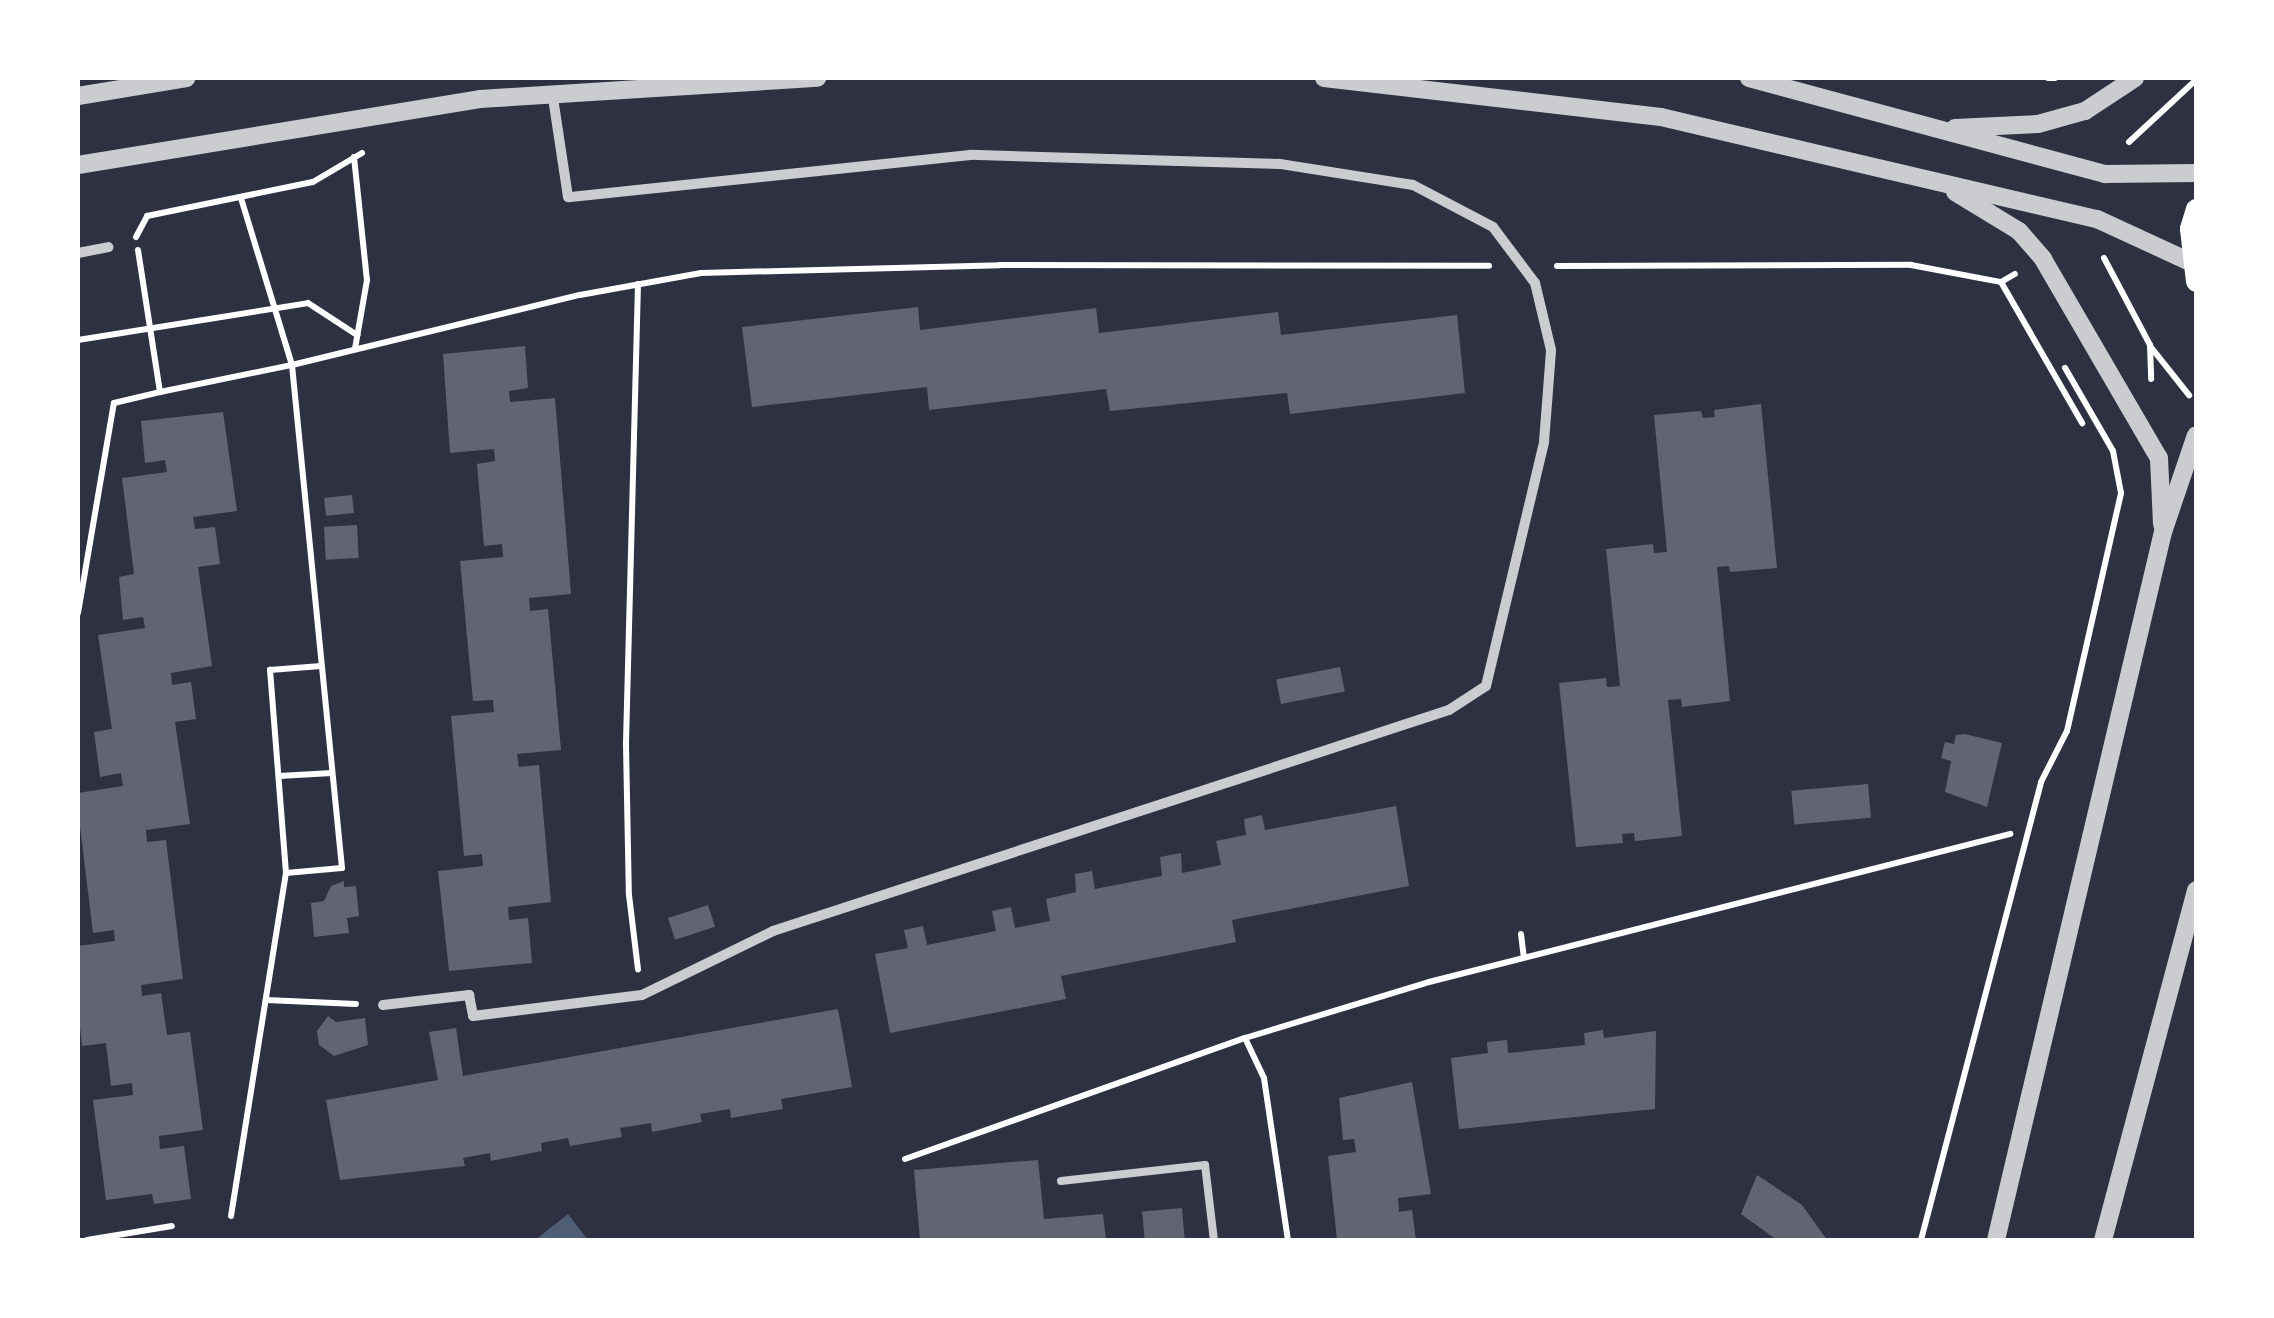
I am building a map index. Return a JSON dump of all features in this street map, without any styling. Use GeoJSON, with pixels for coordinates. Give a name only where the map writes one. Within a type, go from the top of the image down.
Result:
{"type":"FeatureCollection","features":[{"type":"Feature","properties":{"kind":"main road"},"geometry":{"type":"LineString","coordinates":[[2193,272],[2196,209]]}},
{"type":"Feature","properties":{"kind":"street"},"geometry":{"type":"LineString","coordinates":[[78,96],[187,78]]}},
{"type":"Feature","properties":{"kind":"street"},"geometry":{"type":"LineString","coordinates":[[78,165],[550,84],[817,78]]}},
{"type":"Feature","properties":{"kind":"street"},"geometry":{"type":"LineString","coordinates":[[1324,78],[1661,117],[2097,219],[2193,272]]}},
{"type":"Feature","properties":{"kind":"street"},"geometry":{"type":"LineString","coordinates":[[1751,78],[2105,174],[2196,173]]}},
{"type":"Feature","properties":{"kind":"street"},"geometry":{"type":"LineString","coordinates":[[1939,128],[2038,124],[2085,111],[2136,78]]}},
{"type":"Feature","properties":{"kind":"street"},"geometry":{"type":"LineString","coordinates":[[382,1005],[469,995],[473,1016],[642,995],[773,930],[1449,710],[1486,686],[1551,393],[1545,312],[1524,265],[1493,227],[1444,196],[1413,185],[1280,164],[970,156],[568,197],[550,84]]}},
{"type":"Feature","properties":{"kind":"street"},"geometry":{"type":"LineString","coordinates":[[1937,182],[2020,230],[2044,259],[2159,458],[2163,532]]}},
{"type":"Feature","properties":{"kind":"street"},"geometry":{"type":"LineString","coordinates":[[78,253],[108,247]]}},
{"type":"Feature","properties":{"kind":"street"},"geometry":{"type":"LineString","coordinates":[[1996,1240],[2163,532],[2196,435]]}},
{"type":"Feature","properties":{"kind":"street"},"geometry":{"type":"LineString","coordinates":[[2103,1240],[2196,890]]}},
{"type":"Feature","properties":{"kind":"lane"},"geometry":{"type":"LineString","coordinates":[[1061,1181],[1205,1165],[1214,1240]]}},
{"type":"Feature","properties":{"kind":"path"},"geometry":{"type":"LineString","coordinates":[[2110,150],[2127,144],[2196,80]]}},
{"type":"Feature","properties":{"kind":"path"},"geometry":{"type":"LineString","coordinates":[[160,392],[135,232],[147,216],[313,182],[370,148]]}},
{"type":"Feature","properties":{"kind":"path"},"geometry":{"type":"LineString","coordinates":[[354,157],[367,280],[355,349]]}},
{"type":"Feature","properties":{"kind":"path"},"geometry":{"type":"LineString","coordinates":[[241,198],[292,365],[342,868],[286,873]]}},
{"type":"Feature","properties":{"kind":"path"},"geometry":{"type":"LineString","coordinates":[[2092,248],[2150,345],[2189,396]]}},
{"type":"Feature","properties":{"kind":"path"},"geometry":{"type":"LineString","coordinates":[[78,612],[114,403],[638,284],[773,268],[1911,265],[2001,282],[2013,276],[2022,291]]}},
{"type":"Feature","properties":{"kind":"path"},"geometry":{"type":"LineString","coordinates":[[2001,282],[2082,423]]}},
{"type":"Feature","properties":{"kind":"path"},"geometry":{"type":"LineString","coordinates":[[638,284],[626,745],[629,895],[642,995]]}},
{"type":"Feature","properties":{"kind":"path"},"geometry":{"type":"LineString","coordinates":[[78,340],[308,303],[357,336]]}},
{"type":"Feature","properties":{"kind":"path"},"geometry":{"type":"LineString","coordinates":[[2150,345],[2151,385]]}},
{"type":"Feature","properties":{"kind":"path"},"geometry":{"type":"LineString","coordinates":[[1921,1240],[2041,782],[2067,731],[2121,493],[2112,450],[2058,354]]}},
{"type":"Feature","properties":{"kind":"path"},"geometry":{"type":"LineString","coordinates":[[231,1216],[286,873],[270,670],[322,666]]}},
{"type":"Feature","properties":{"kind":"path"},"geometry":{"type":"LineString","coordinates":[[278,776],[332,772]]}},
{"type":"Feature","properties":{"kind":"path"},"geometry":{"type":"LineString","coordinates":[[905,1159],[1245,1038],[1524,957],[2010,834]]}},
{"type":"Feature","properties":{"kind":"path"},"geometry":{"type":"LineString","coordinates":[[1521,934],[1524,957]]}},
{"type":"Feature","properties":{"kind":"path"},"geometry":{"type":"LineString","coordinates":[[266,1000],[382,1005]]}},
{"type":"Feature","properties":{"kind":"path"},"geometry":{"type":"LineString","coordinates":[[1245,1038],[1264,1078],[1288,1240]]}},
{"type":"Feature","properties":{"kind":"path"},"geometry":{"type":"LineString","coordinates":[[87,1240],[172,1226]]}},
{"type":"Feature","properties":{"kind":"water"},"geometry":{"type":"Polygon","coordinates":[[[568,1214],[588,1240],[535,1240],[568,1214]]]}},
{"type":"Feature","properties":{"kind":"building"},"geometry":{"type":"Polygon","coordinates":[[[918,307],[920,330],[1096,308],[1099,333],[1278,312],[1281,335],[1457,315],[1465,393],[1290,414],[1287,393],[1110,411],[1106,389],[929,410],[927,387],[752,407],[742,327],[918,307]]]}},
{"type":"Feature","properties":{"kind":"building"},"geometry":{"type":"Polygon","coordinates":[[[525,346],[528,388],[509,391],[510,402],[555,398],[571,594],[529,598],[530,611],[548,609],[561,750],[517,754],[519,767],[539,765],[551,902],[508,907],[509,920],[528,918],[532,963],[449,971],[438,871],[483,866],[482,854],[464,856],[451,716],[494,712],[493,700],[473,701],[460,561],[503,557],[502,544],[484,546],[477,464],[495,461],[494,449],[450,453],[443,354],[525,346]]]}},
{"type":"Feature","properties":{"kind":"building"},"geometry":{"type":"Polygon","coordinates":[[[1761,404],[1777,568],[1730,572],[1729,566],[1717,567],[1730,701],[1682,707],[1681,699],[1668,700],[1682,836],[1635,841],[1634,833],[1622,834],[1623,843],[1576,847],[1559,683],[1606,678],[1607,687],[1620,686],[1606,549],[1653,544],[1654,553],[1667,552],[1654,415],[1701,411],[1703,418],[1715,417],[1714,410],[1761,404]]]}},
{"type":"Feature","properties":{"kind":"building"},"geometry":{"type":"Polygon","coordinates":[[[223,412],[237,511],[193,517],[195,529],[215,527],[220,564],[198,567],[212,666],[171,673],[172,685],[191,682],[196,719],[175,722],[190,824],[146,830],[147,842],[166,840],[183,979],[141,985],[142,996],[161,993],[167,1035],[190,1032],[203,1130],[159,1136],[160,1149],[184,1146],[191,1199],[154,1204],[152,1194],[106,1200],[93,1100],[133,1095],[132,1083],[111,1086],[106,1043],[82,1046],[78,1010],[78,946],[115,941],[114,930],[93,933],[78,810],[78,793],[123,786],[121,773],[100,777],[94,732],[112,729],[98,635],[145,628],[143,617],[123,620],[119,577],[134,574],[122,478],[167,472],[165,460],[145,463],[141,421],[223,412]]]}},
{"type":"Feature","properties":{"kind":"building"},"geometry":{"type":"Polygon","coordinates":[[[352,495],[354,513],[326,516],[324,498],[352,495]]]}},
{"type":"Feature","properties":{"kind":"building"},"geometry":{"type":"Polygon","coordinates":[[[357,525],[359,558],[326,560],[324,527],[357,525]]]}},
{"type":"Feature","properties":{"kind":"building"},"geometry":{"type":"Polygon","coordinates":[[[1340,667],[1345,692],[1281,704],[1276,679],[1340,667]]]}},
{"type":"Feature","properties":{"kind":"building"},"geometry":{"type":"Polygon","coordinates":[[[1956,735],[2002,743],[1987,807],[1945,792],[1951,761],[1941,758],[1945,742],[1954,744],[1956,735]]]}},
{"type":"Feature","properties":{"kind":"building"},"geometry":{"type":"Polygon","coordinates":[[[1868,784],[1871,818],[1794,825],[1791,791],[1868,784]]]}},
{"type":"Feature","properties":{"kind":"building"},"geometry":{"type":"Polygon","coordinates":[[[1396,806],[1409,886],[1232,920],[1236,942],[1061,976],[1066,999],[890,1033],[875,954],[908,948],[904,930],[923,926],[927,945],[996,931],[992,911],[1011,907],[1015,928],[1050,921],[1046,899],[1076,892],[1075,874],[1092,871],[1095,889],[1162,876],[1160,857],[1181,853],[1182,873],[1221,865],[1216,841],[1246,835],[1244,819],[1262,815],[1265,830],[1396,806]]]}},
{"type":"Feature","properties":{"kind":"building"},"geometry":{"type":"Polygon","coordinates":[[[344,881],[344,887],[356,886],[359,916],[347,918],[349,933],[314,937],[311,903],[324,901],[331,886],[344,881]]]}},
{"type":"Feature","properties":{"kind":"building"},"geometry":{"type":"Polygon","coordinates":[[[708,905],[715,927],[675,940],[668,918],[708,905]]]}},
{"type":"Feature","properties":{"kind":"building"},"geometry":{"type":"Polygon","coordinates":[[[838,1009],[852,1087],[781,1099],[783,1109],[731,1118],[730,1109],[700,1114],[702,1122],[652,1132],[651,1123],[620,1128],[622,1137],[570,1146],[568,1138],[541,1143],[542,1151],[491,1161],[490,1153],[463,1158],[465,1166],[340,1180],[326,1100],[438,1080],[429,1032],[456,1028],[463,1076],[838,1009]]]}},
{"type":"Feature","properties":{"kind":"building"},"geometry":{"type":"Polygon","coordinates":[[[328,1016],[336,1022],[365,1018],[368,1045],[334,1056],[319,1045],[317,1031],[328,1016]]]}},
{"type":"Feature","properties":{"kind":"building"},"geometry":{"type":"Polygon","coordinates":[[[1603,1030],[1604,1038],[1656,1031],[1655,1109],[1459,1129],[1451,1058],[1488,1053],[1487,1042],[1507,1040],[1508,1053],[1585,1045],[1584,1033],[1603,1030]]]}},
{"type":"Feature","properties":{"kind":"building"},"geometry":{"type":"Polygon","coordinates":[[[1412,1082],[1431,1194],[1398,1198],[1399,1212],[1412,1210],[1416,1240],[1337,1240],[1328,1156],[1356,1152],[1354,1139],[1343,1140],[1339,1098],[1412,1082]]]}},
{"type":"Feature","properties":{"kind":"building"},"geometry":{"type":"Polygon","coordinates":[[[1038,1160],[1044,1219],[1103,1214],[1106,1240],[920,1240],[914,1170],[1038,1160]]]}},
{"type":"Feature","properties":{"kind":"building"},"geometry":{"type":"Polygon","coordinates":[[[1757,1175],[1802,1205],[1827,1240],[1777,1240],[1741,1214],[1757,1175]]]}},
{"type":"Feature","properties":{"kind":"building"},"geometry":{"type":"Polygon","coordinates":[[[1182,1208],[1185,1240],[1145,1240],[1142,1211],[1182,1208]]]}}]}
